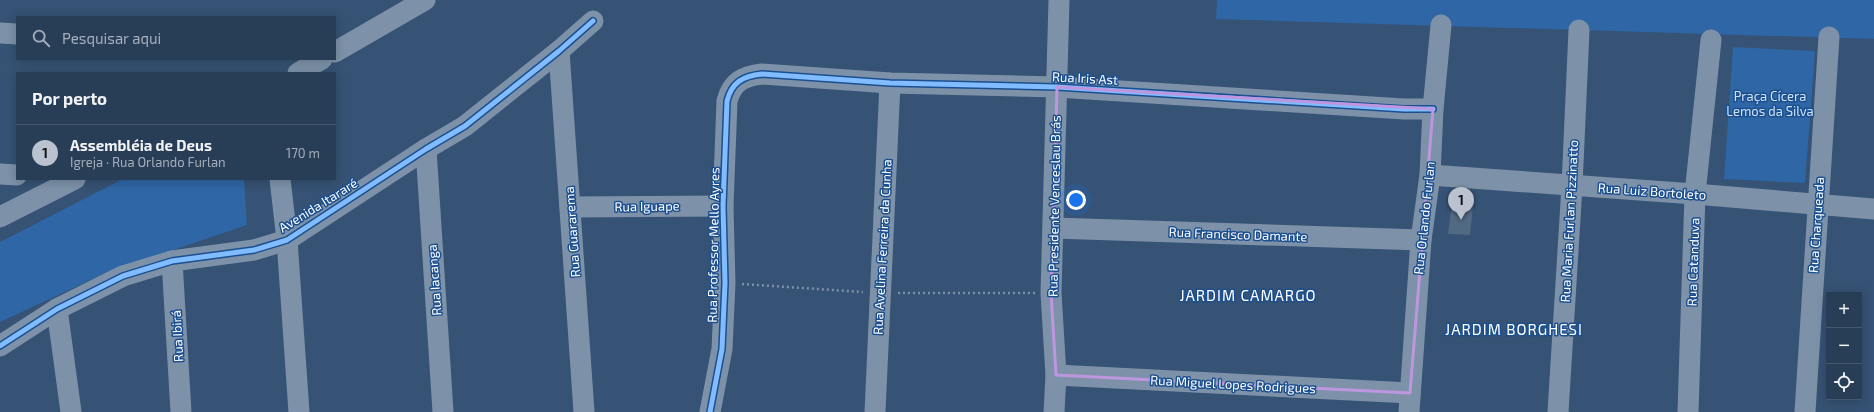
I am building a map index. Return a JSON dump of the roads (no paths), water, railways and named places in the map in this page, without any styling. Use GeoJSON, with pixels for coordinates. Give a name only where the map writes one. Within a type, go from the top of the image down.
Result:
{"type":"FeatureCollection","features":[{"type":"Feature","properties":{"kind":"street"},"geometry":{"type":"LineString","coordinates":[[336,51],[425,0]]}},
{"type":"Feature","properties":{"kind":"street","name":"Rua Presidente Venceslau Brás"},"geometry":{"type":"LineString","coordinates":[[1054,412],[1056,375],[1051,293],[1054,228],[1059,0]]}},
{"type":"Feature","properties":{"kind":"street","name":"Avenida Itararé"},"geometry":{"type":"LineString","coordinates":[[0,346],[57,309],[124,276],[172,261],[254,250],[287,240],[426,149],[465,126],[593,21]]}},
{"type":"Feature","properties":{"kind":"street","name":"Rua Orlando Furlan"},"geometry":{"type":"LineString","coordinates":[[1410,403],[1421,240],[1430,175],[1433,109],[1441,25]]}},
{"type":"Feature","properties":{"kind":"street","name":"Rua Maria Furlan Pizzinatto"},"geometry":{"type":"LineString","coordinates":[[1558,412],[1572,186],[1579,30]]}},
{"type":"Feature","properties":{"kind":"street"},"geometry":{"type":"LineString","coordinates":[[0,33],[16,34]]}},
{"type":"Feature","properties":{"kind":"street","name":"Rua Charqueada"},"geometry":{"type":"LineString","coordinates":[[1805,412],[1817,205],[1829,37]]}},
{"type":"Feature","properties":{"kind":"street","name":"Rua Catanduva"},"geometry":{"type":"LineString","coordinates":[[1688,412],[1695,194],[1711,40]]}},
{"type":"Feature","properties":{"kind":"street","name":"Rua Guararema"},"geometry":{"type":"LineString","coordinates":[[558,51],[584,412]]}},
{"type":"Feature","properties":{"kind":"street"},"geometry":{"type":"LineString","coordinates":[[300,72],[320,60]]}},
{"type":"Feature","properties":{"kind":"street","name":"Rua Iris Ast"},"geometry":{"type":"LineString","coordinates":[[738,81],[748,76],[762,74],[890,83],[1057,88],[1404,109],[1433,109]]}},
{"type":"Feature","properties":{"kind":"street","name":"Rua Professor Mello Ayres"},"geometry":{"type":"LineString","coordinates":[[710,412],[722,349],[725,282],[723,206],[727,101],[730,91],[738,81]]}},
{"type":"Feature","properties":{"kind":"street","name":"Rua Avelina Ferreira da Cunha"},"geometry":{"type":"LineString","coordinates":[[875,412],[890,83]]}},
{"type":"Feature","properties":{"kind":"street","name":"Rua Iacanga"},"geometry":{"type":"LineString","coordinates":[[426,149],[443,412]]}},
{"type":"Feature","properties":{"kind":"street"},"geometry":{"type":"LineString","coordinates":[[0,174],[16,174]]}},
{"type":"Feature","properties":{"kind":"street","name":"Rua Luiz Bortoleto"},"geometry":{"type":"LineString","coordinates":[[1430,175],[1695,194],[1817,205],[1874,208]]}},
{"type":"Feature","properties":{"kind":"street"},"geometry":{"type":"LineString","coordinates":[[0,217],[74,180]]}},
{"type":"Feature","properties":{"kind":"street"},"geometry":{"type":"LineString","coordinates":[[280,180],[287,240],[299,412]]}},
{"type":"Feature","properties":{"kind":"street","name":"Rua Iguape"},"geometry":{"type":"LineString","coordinates":[[570,207],[723,206]]}},
{"type":"Feature","properties":{"kind":"street","name":"Rua Francisco Damante"},"geometry":{"type":"LineString","coordinates":[[1054,228],[1421,240]]}},
{"type":"Feature","properties":{"kind":"street","name":"Rua Ibirá"},"geometry":{"type":"LineString","coordinates":[[172,261],[181,412]]}},
{"type":"Feature","properties":{"kind":"street"},"geometry":{"type":"LineString","coordinates":[[57,309],[71,412]]}},
{"type":"Feature","properties":{"kind":"street","name":"Rua Miguel Lopes Rodrigues"},"geometry":{"type":"LineString","coordinates":[[1056,375],[1410,403]]}},
{"type":"Feature","properties":{"kind":"place","name":"Assembléia de Deus"},"geometry":{"type":"Point","coordinates":[1461,220]}},
{"type":"Feature","properties":{"kind":"district","name":"JARDIM CAMARGO"},"geometry":{"type":"Point","coordinates":[1248,296]}},
{"type":"Feature","properties":{"kind":"district","name":"JARDIM BORGHESI"},"geometry":{"type":"Point","coordinates":[1514,330]}},
{"type":"Feature","properties":{"kind":"park label","name":"Praça Cícera Lemos da Silva"},"geometry":{"type":"Point","coordinates":[1770,104]}}]}
